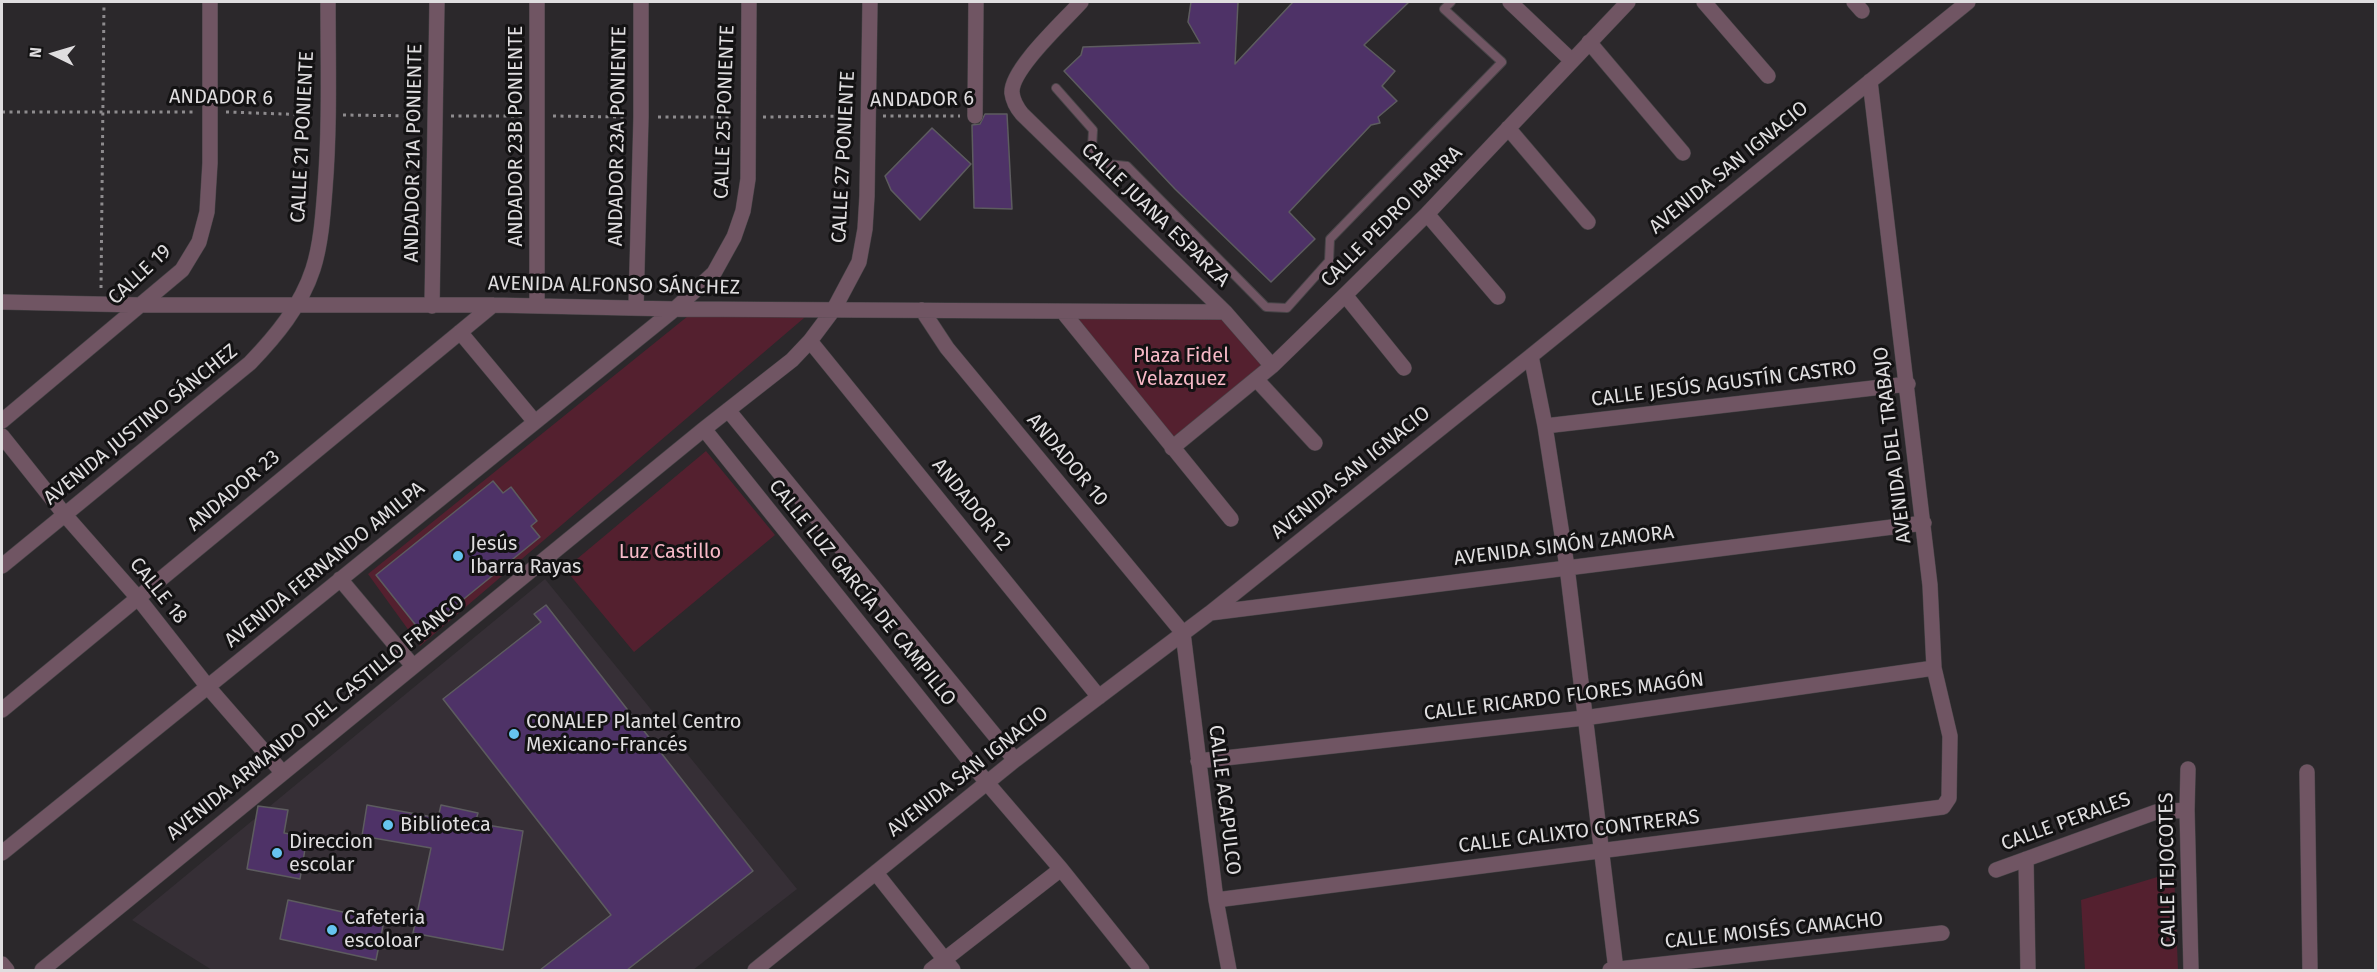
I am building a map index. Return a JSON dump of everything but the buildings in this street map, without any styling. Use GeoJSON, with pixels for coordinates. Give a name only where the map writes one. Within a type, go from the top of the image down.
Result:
{"type":"FeatureCollection","features":[{"type":"Feature","properties":{"kind":"street","name":"CALLE 19"},"geometry":{"type":"LineString","coordinates":[[2,421],[182,270],[199,242],[207,212],[210,163],[210,2]]}},
{"type":"Feature","properties":{"kind":"street","name":"CALLE 21 PONIENTE"},"geometry":{"type":"LineString","coordinates":[[296,306],[313,269],[322,218],[328,115],[328,2]]}},
{"type":"Feature","properties":{"kind":"street","name":"ANDADOR 21A PONIENTE"},"geometry":{"type":"LineString","coordinates":[[432,306],[437,2]]}},
{"type":"Feature","properties":{"kind":"street","name":"ANDADOR 23B PONIENTE"},"geometry":{"type":"LineString","coordinates":[[537,2],[537,306]]}},
{"type":"Feature","properties":{"kind":"street","name":"ANDADOR 23A PONIENTE"},"geometry":{"type":"LineString","coordinates":[[636,307],[641,117],[641,2]]}},
{"type":"Feature","properties":{"kind":"street","name":"CALLE 25 PONIENTE"},"geometry":{"type":"LineString","coordinates":[[675,309],[714,273],[734,237],[743,211],[748,179],[749,2]]}},
{"type":"Feature","properties":{"kind":"street","name":"CALLE 27 PONIENTE"},"geometry":{"type":"LineString","coordinates":[[834,309],[859,262],[865,229],[870,2]]}},
{"type":"Feature","properties":{"kind":"street"},"geometry":{"type":"LineString","coordinates":[[975,116],[976,2]]}},
{"type":"Feature","properties":{"kind":"street","name":"CALLE JUANA ESPARZA"},"geometry":{"type":"LineString","coordinates":[[1081,2],[1020,69],[1015,78],[1012,94],[1015,105],[1225,312],[1272,366]]}},
{"type":"Feature","properties":{"kind":"street"},"geometry":{"type":"LineString","coordinates":[[1510,2],[1572,60]]}},
{"type":"Feature","properties":{"kind":"street","name":"CALLE PEDRO IBARRA"},"geometry":{"type":"LineString","coordinates":[[1172,448],[1272,366],[1428,214],[1628,2]]}},
{"type":"Feature","properties":{"kind":"street"},"geometry":{"type":"LineString","coordinates":[[1704,2],[1768,76]]}},
{"type":"Feature","properties":{"kind":"street","name":"AVENIDA SAN IGNACIO"},"geometry":{"type":"LineString","coordinates":[[764,968],[1015,760],[1210,613],[1968,2]]}},
{"type":"Feature","properties":{"kind":"street"},"geometry":{"type":"LineString","coordinates":[[1589,42],[1683,153]]}},
{"type":"Feature","properties":{"kind":"street","name":"AVENIDA DEL TRABAJO"},"geometry":{"type":"LineString","coordinates":[[1870,81],[1924,523],[1934,668],[1950,736],[1949,798],[1946,803]]}},
{"type":"Feature","properties":{"kind":"street"},"geometry":{"type":"LineString","coordinates":[[1508,128],[1588,222]]}},
{"type":"Feature","properties":{"kind":"street"},"geometry":{"type":"LineString","coordinates":[[1428,214],[1498,297]]}},
{"type":"Feature","properties":{"kind":"street"},"geometry":{"type":"LineString","coordinates":[[1345,295],[1404,368]]}},
{"type":"Feature","properties":{"kind":"street","name":"AVENIDA ALFONSO SÁNCHEZ"},"geometry":{"type":"LineString","coordinates":[[2,302],[141,305],[493,305],[675,309],[1225,312]]}},
{"type":"Feature","properties":{"kind":"street","name":"ANDADOR 23"},"geometry":{"type":"LineString","coordinates":[[2,710],[493,305]]}},
{"type":"Feature","properties":{"kind":"street","name":"AVENIDA JUSTINO SÁNCHEZ"},"geometry":{"type":"LineString","coordinates":[[2,566],[250,363],[279,333],[296,306]]}},
{"type":"Feature","properties":{"kind":"street","name":"AVENIDA FERNANDO AMILPA"},"geometry":{"type":"LineString","coordinates":[[2,853],[675,309]]}},
{"type":"Feature","properties":{"kind":"street","name":"AVENIDA ARMANDO DEL CASTILLO FRANCO"},"geometry":{"type":"LineString","coordinates":[[42,970],[282,772],[792,360],[810,341],[834,309]]}},
{"type":"Feature","properties":{"kind":"street","name":"ANDADOR 10"},"geometry":{"type":"LineString","coordinates":[[922,310],[947,348],[1183,633]]}},
{"type":"Feature","properties":{"kind":"street"},"geometry":{"type":"LineString","coordinates":[[1063,312],[1231,519]]}},
{"type":"Feature","properties":{"kind":"street"},"geometry":{"type":"LineString","coordinates":[[460,332],[535,422]]}},
{"type":"Feature","properties":{"kind":"street","name":"ANDADOR 12"},"geometry":{"type":"LineString","coordinates":[[810,341],[1099,697]]}},
{"type":"Feature","properties":{"kind":"street"},"geometry":{"type":"LineString","coordinates":[[1531,356],[1545,426],[1567,567],[1616,970]]}},
{"type":"Feature","properties":{"kind":"street"},"geometry":{"type":"LineString","coordinates":[[1256,380],[1315,443]]}},
{"type":"Feature","properties":{"kind":"street","name":"CALLE JESÚS AGUSTÍN CASTRO"},"geometry":{"type":"LineString","coordinates":[[1545,426],[1908,384]]}},
{"type":"Feature","properties":{"kind":"street","name":"CALLE LUZ GARCÍA DE CAMPILLO"},"geometry":{"type":"LineString","coordinates":[[728,410],[1015,760]]}},
{"type":"Feature","properties":{"kind":"street","name":"CALLE LUZ GARCÍA DE CAMPILLO"},"geometry":{"type":"LineString","coordinates":[[704,429],[988,784],[1061,869],[1142,970]]}},
{"type":"Feature","properties":{"kind":"street","name":"CALLE 18"},"geometry":{"type":"LineString","coordinates":[[2,436],[65,515],[138,598],[208,687],[282,772]]}},
{"type":"Feature","properties":{"kind":"street","name":"AVENIDA SIMÓN ZAMORA"},"geometry":{"type":"LineString","coordinates":[[1210,613],[1924,523]]}},
{"type":"Feature","properties":{"kind":"street"},"geometry":{"type":"LineString","coordinates":[[340,579],[413,666]]}},
{"type":"Feature","properties":{"kind":"street","name":"CALLE ACAPULCO"},"geometry":{"type":"LineString","coordinates":[[1183,633],[1216,900],[1229,970]]}},
{"type":"Feature","properties":{"kind":"street","name":"CALLE RICARDO FLORES MAGÓN"},"geometry":{"type":"LineString","coordinates":[[1198,761],[1584,718],[1934,668]]}},
{"type":"Feature","properties":{"kind":"street","name":"CALLE TEJOCOTES"},"geometry":{"type":"LineString","coordinates":[[2188,769],[2191,970]]}},
{"type":"Feature","properties":{"kind":"street"},"geometry":{"type":"LineString","coordinates":[[2307,772],[2310,970]]}},
{"type":"Feature","properties":{"kind":"street","name":"CALLE CALIXTO CONTRERAS"},"geometry":{"type":"LineString","coordinates":[[1216,900],[1943,807],[1946,803]]}},
{"type":"Feature","properties":{"kind":"street","name":"CALLE PERALES"},"geometry":{"type":"LineString","coordinates":[[1996,870],[2156,812],[2187,810]]}},
{"type":"Feature","properties":{"kind":"street"},"geometry":{"type":"LineString","coordinates":[[2026,859],[2028,970]]}},
{"type":"Feature","properties":{"kind":"street"},"geometry":{"type":"LineString","coordinates":[[931,970],[948,965],[1061,869]]}},
{"type":"Feature","properties":{"kind":"street"},"geometry":{"type":"LineString","coordinates":[[876,873],[948,965]]}},
{"type":"Feature","properties":{"kind":"street","name":"CALLE MOISÉS CAMACHO"},"geometry":{"type":"LineString","coordinates":[[1610,970],[1942,933]]}},
{"type":"Feature","properties":{"kind":"street"},"geometry":{"type":"LineString","coordinates":[[2,964],[7,970]]}},
{"type":"Feature","properties":{"kind":"lane"},"geometry":{"type":"LineString","coordinates":[[1056,88],[1093,130],[1092,148],[1108,164],[1127,166],[1266,307],[1287,308],[1329,261],[1330,238],[1502,62],[1444,9],[1450,2]]}},
{"type":"Feature","properties":{"kind":"path"},"geometry":{"type":"LineString","coordinates":[[101,304],[104,2]]}},
{"type":"Feature","properties":{"kind":"path","name":"ANDADOR 6"},"geometry":{"type":"LineString","coordinates":[[2,112],[641,117],[975,116]]}},
{"type":"Feature","properties":{"kind":"shaded area","name":"CONALEP Plantel Centro Mexicano-Francés"},"geometry":{"type":"Polygon","coordinates":[[[545,579],[797,889],[693,970],[212,970],[132,920],[545,579]]]}},
{"type":"Feature","properties":{"kind":"green space"},"geometry":{"type":"Polygon","coordinates":[[[693,312],[811,312],[420,646],[368,574],[693,312]]]}},
{"type":"Feature","properties":{"kind":"green space","name":"Plaza Fidel Velazquez"},"geometry":{"type":"Polygon","coordinates":[[[1063,312],[1225,312],[1272,366],[1172,448],[1063,312]]]}},
{"type":"Feature","properties":{"kind":"green space","name":"Luz Castillo"},"geometry":{"type":"Polygon","coordinates":[[[706,451],[775,535],[634,652],[565,569],[706,451]]]}},
{"type":"Feature","properties":{"kind":"green space"},"geometry":{"type":"Polygon","coordinates":[[[2174,872],[2178,970],[2085,970],[2081,900],[2174,872]]]}},
{"type":"Feature","properties":{"kind":"place","name":"Jesús Ibarra Rayas"},"geometry":{"type":"Point","coordinates":[458,556]}},
{"type":"Feature","properties":{"kind":"place","name":"CONALEP Plantel Centro Mexicano-Francés"},"geometry":{"type":"Point","coordinates":[514,734]}},
{"type":"Feature","properties":{"kind":"place","name":"Biblioteca"},"geometry":{"type":"Point","coordinates":[388,825]}},
{"type":"Feature","properties":{"kind":"place","name":"Direccion escolar"},"geometry":{"type":"Point","coordinates":[277,853]}},
{"type":"Feature","properties":{"kind":"place","name":"Cafeteria escoloar"},"geometry":{"type":"Point","coordinates":[332,930]}}]}
